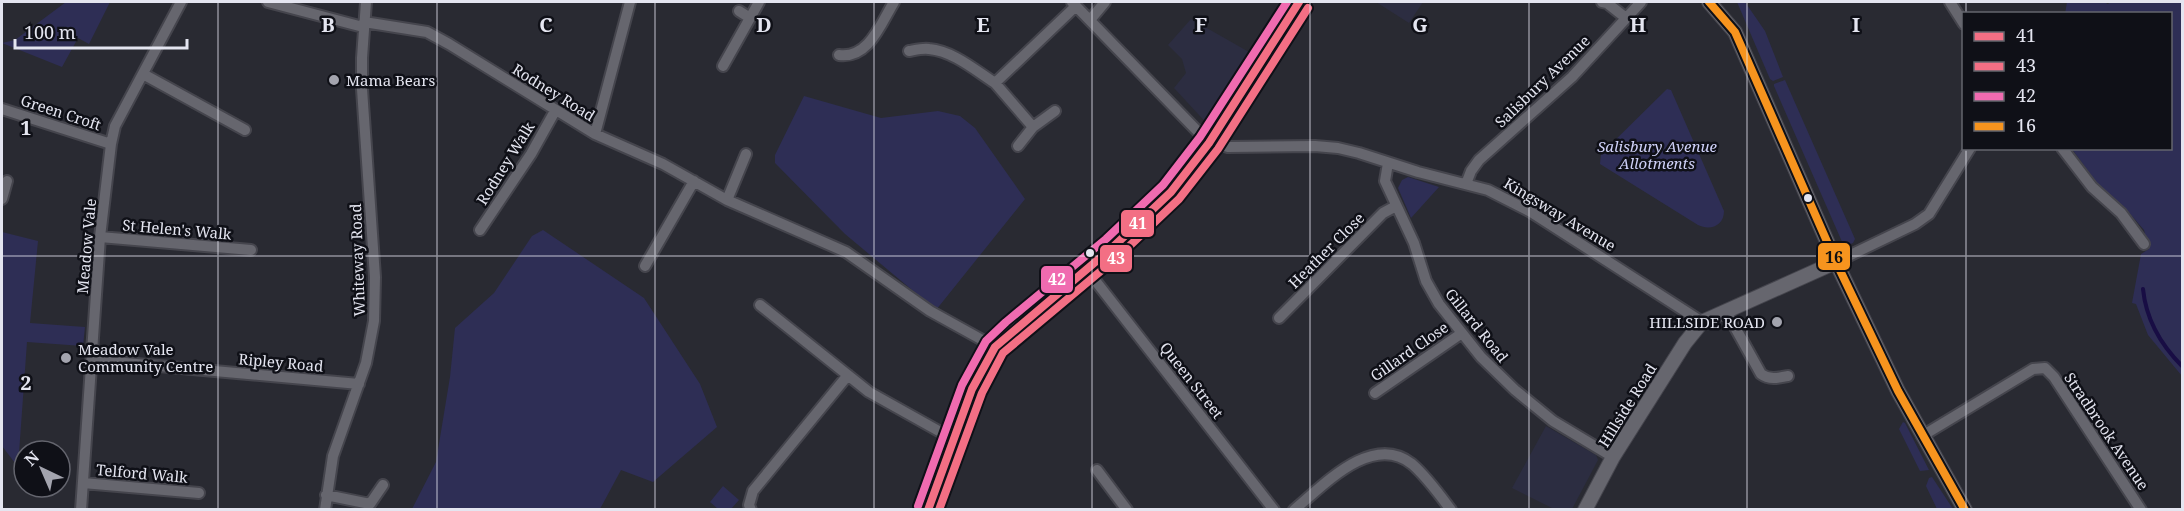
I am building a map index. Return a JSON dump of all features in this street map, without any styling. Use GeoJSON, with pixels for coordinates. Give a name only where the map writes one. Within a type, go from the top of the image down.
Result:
{"type":"FeatureCollection","features":[{"type":"Feature","properties":{"kind":"main road"},"geometry":{"type":"LineString","coordinates":[[928,510],[972,389],[995,347],[1012,330],[1087,270],[1137,226],[1171,192],[1210,142],[1299,2]]}},
{"type":"Feature","properties":{"kind":"street","name":"Meadow Vale"},"geometry":{"type":"LineString","coordinates":[[81,510],[100,237],[111,144],[115,126],[181,2]]}},
{"type":"Feature","properties":{"kind":"street","name":"Rodney Road"},"geometry":{"type":"LineString","coordinates":[[268,2],[364,25],[427,32],[595,134],[663,164],[727,200],[846,252],[930,312],[995,347]]}},
{"type":"Feature","properties":{"kind":"street","name":"Whiteway Road"},"geometry":{"type":"LineString","coordinates":[[325,510],[333,456],[372,341],[376,297],[362,89],[366,2]]}},
{"type":"Feature","properties":{"kind":"street"},"geometry":{"type":"LineString","coordinates":[[595,134],[630,2]]}},
{"type":"Feature","properties":{"kind":"street"},"geometry":{"type":"LineString","coordinates":[[723,66],[759,2]]}},
{"type":"Feature","properties":{"kind":"street"},"geometry":{"type":"LineString","coordinates":[[838,55],[848,57],[859,52],[870,42],[894,2]]}},
{"type":"Feature","properties":{"kind":"street"},"geometry":{"type":"LineString","coordinates":[[1090,20],[1105,2]]}},
{"type":"Feature","properties":{"kind":"street"},"geometry":{"type":"LineString","coordinates":[[1602,2],[1607,3],[1626,18]]}},
{"type":"Feature","properties":{"kind":"street","name":"Salisbury Avenue"},"geometry":{"type":"LineString","coordinates":[[1466,184],[1479,160],[1572,77],[1641,2]]}},
{"type":"Feature","properties":{"kind":"street"},"geometry":{"type":"LineString","coordinates":[[1709,2],[1722,9],[1748,57],[1836,262],[1922,436],[1965,510]]}},
{"type":"Feature","properties":{"kind":"street"},"geometry":{"type":"LineString","coordinates":[[1950,2],[1962,21]]}},
{"type":"Feature","properties":{"kind":"street"},"geometry":{"type":"LineString","coordinates":[[995,83],[1074,4],[1210,142]]}},
{"type":"Feature","properties":{"kind":"street"},"geometry":{"type":"LineString","coordinates":[[739,11],[750,18]]}},
{"type":"Feature","properties":{"kind":"street"},"geometry":{"type":"LineString","coordinates":[[909,51],[928,48],[962,62],[995,83],[1033,126]]}},
{"type":"Feature","properties":{"kind":"street"},"geometry":{"type":"LineString","coordinates":[[142,74],[245,130]]}},
{"type":"Feature","properties":{"kind":"street","name":"Green Croft"},"geometry":{"type":"LineString","coordinates":[[2,109],[111,144]]}},
{"type":"Feature","properties":{"kind":"street","name":"Rodney Walk"},"geometry":{"type":"LineString","coordinates":[[480,230],[531,154],[555,111]]}},
{"type":"Feature","properties":{"kind":"street"},"geometry":{"type":"LineString","coordinates":[[1018,146],[1033,126],[1055,111]]}},
{"type":"Feature","properties":{"kind":"street","name":"Kingsway Avenue"},"geometry":{"type":"LineString","coordinates":[[1210,142],[1228,147],[1338,148],[1488,190],[1531,212],[1702,322]]}},
{"type":"Feature","properties":{"kind":"street"},"geometry":{"type":"LineString","coordinates":[[1702,322],[1915,224],[1929,214],[1969,150]]}},
{"type":"Feature","properties":{"kind":"street"},"geometry":{"type":"LineString","coordinates":[[2064,150],[2092,187],[2121,213],[2144,244]]}},
{"type":"Feature","properties":{"kind":"street"},"geometry":{"type":"LineString","coordinates":[[727,200],[747,154]]}},
{"type":"Feature","properties":{"kind":"street","name":"Gillard Road"},"geometry":{"type":"LineString","coordinates":[[1388,163],[1385,181],[1414,243],[1431,292],[1461,333],[1481,357],[1519,394],[1553,421],[1613,458]]}},
{"type":"Feature","properties":{"kind":"street"},"geometry":{"type":"LineString","coordinates":[[2,197],[7,181]]}},
{"type":"Feature","properties":{"kind":"street"},"geometry":{"type":"LineString","coordinates":[[645,266],[694,181]]}},
{"type":"Feature","properties":{"kind":"street","name":"Heather Close"},"geometry":{"type":"LineString","coordinates":[[1279,318],[1383,213],[1396,206]]}},
{"type":"Feature","properties":{"kind":"street","name":"St Helen's Walk"},"geometry":{"type":"LineString","coordinates":[[100,237],[251,250]]}},
{"type":"Feature","properties":{"kind":"street","name":"Queen Street"},"geometry":{"type":"LineString","coordinates":[[1087,270],[1274,510]]}},
{"type":"Feature","properties":{"kind":"street"},"geometry":{"type":"LineString","coordinates":[[760,305],[869,392],[953,439]]}},
{"type":"Feature","properties":{"kind":"street"},"geometry":{"type":"LineString","coordinates":[[1726,311],[1761,374],[1775,378],[1788,376]]}},
{"type":"Feature","properties":{"kind":"street","name":"Hillside Road"},"geometry":{"type":"LineString","coordinates":[[1585,510],[1613,458],[1685,343],[1702,322]]}},
{"type":"Feature","properties":{"kind":"street","name":"Gillard Close"},"geometry":{"type":"LineString","coordinates":[[1375,393],[1461,333]]}},
{"type":"Feature","properties":{"kind":"street","name":"Ripley Road"},"geometry":{"type":"LineString","coordinates":[[92,360],[359,384]]}},
{"type":"Feature","properties":{"kind":"street","name":"Stradbrook Avenue"},"geometry":{"type":"LineString","coordinates":[[1922,436],[2033,369],[2045,368],[2055,377],[2141,510]]}},
{"type":"Feature","properties":{"kind":"street"},"geometry":{"type":"LineString","coordinates":[[750,510],[753,490],[848,375]]}},
{"type":"Feature","properties":{"kind":"street"},"geometry":{"type":"LineString","coordinates":[[1294,510],[1344,468],[1363,458],[1380,454],[1398,456],[1411,463],[1451,510]]}},
{"type":"Feature","properties":{"kind":"street"},"geometry":{"type":"LineString","coordinates":[[1097,470],[1127,510]]}},
{"type":"Feature","properties":{"kind":"street","name":"Telford Walk"},"geometry":{"type":"LineString","coordinates":[[83,483],[200,493]]}},
{"type":"Feature","properties":{"kind":"street"},"geometry":{"type":"LineString","coordinates":[[326,495],[370,504],[383,485]]}},
{"type":"Feature","properties":{"kind":"shaded area"},"geometry":{"type":"Polygon","coordinates":[[[1376,2],[1423,2],[1409,23],[1376,2]]]}},
{"type":"Feature","properties":{"kind":"shaded area"},"geometry":{"type":"Polygon","coordinates":[[[1191,19],[1256,56],[1211,128],[1174,88],[1186,73],[1182,59],[1168,45],[1191,19]]]}},
{"type":"Feature","properties":{"kind":"shaded area"},"geometry":{"type":"Polygon","coordinates":[[[1546,426],[1596,455],[1598,460],[1572,509],[1554,509],[1512,488],[1546,426]]]}},
{"type":"Feature","properties":{"kind":"green space"},"geometry":{"type":"Polygon","coordinates":[[[66,2],[110,2],[89,44],[78,38],[62,67],[2,43],[15,40],[66,2]]]}},
{"type":"Feature","properties":{"kind":"green space"},"geometry":{"type":"Polygon","coordinates":[[[1737,2],[1745,2],[1765,31],[1783,77],[1773,81],[1770,79],[1737,2]]]}},
{"type":"Feature","properties":{"kind":"green space"},"geometry":{"type":"Polygon","coordinates":[[[2067,2],[2104,2],[2108,4],[2110,2],[2182,2],[2182,376],[2148,335],[2136,304],[2132,303],[2141,254],[2149,249],[2144,230],[2125,208],[2099,186],[2073,150],[2172,150],[2172,12],[2065,12],[2067,2]]]}},
{"type":"Feature","properties":{"kind":"green space"},"geometry":{"type":"Polygon","coordinates":[[[1785,80],[1855,239],[1853,243],[1846,246],[1843,244],[1774,86],[1785,80]]]}},
{"type":"Feature","properties":{"kind":"green space","name":"Salisbury Avenue Allotments"},"geometry":{"type":"Polygon","coordinates":[[[1667,89],[1671,90],[1724,211],[1722,220],[1715,226],[1698,225],[1600,164],[1601,154],[1667,89]]]}},
{"type":"Feature","properties":{"kind":"green space"},"geometry":{"type":"Polygon","coordinates":[[[804,96],[881,118],[938,111],[960,116],[975,128],[1025,199],[936,310],[845,234],[775,163],[775,155],[804,96]]]}},
{"type":"Feature","properties":{"kind":"green space"},"geometry":{"type":"Polygon","coordinates":[[[1408,177],[1439,187],[1411,218],[1398,188],[1402,180],[1408,177]]]}},
{"type":"Feature","properties":{"kind":"green space"},"geometry":{"type":"Polygon","coordinates":[[[543,230],[644,298],[700,384],[717,427],[653,482],[621,470],[600,509],[412,509],[436,462],[450,377],[455,328],[494,293],[532,236],[543,230]]]}},
{"type":"Feature","properties":{"kind":"green space"},"geometry":{"type":"Polygon","coordinates":[[[2,232],[38,241],[30,323],[85,327],[83,346],[27,342],[20,439],[12,439],[12,459],[2,446],[2,232]]]}},
{"type":"Feature","properties":{"kind":"green space"},"geometry":{"type":"Polygon","coordinates":[[[1903,422],[1929,470],[1920,471],[1899,429],[1903,422]]]}},
{"type":"Feature","properties":{"kind":"green space"},"geometry":{"type":"Polygon","coordinates":[[[1932,477],[1953,509],[1937,509],[1926,486],[1929,478],[1932,477]]]}},
{"type":"Feature","properties":{"kind":"green space"},"geometry":{"type":"Polygon","coordinates":[[[723,486],[739,500],[731,509],[718,509],[710,502],[723,486]]]}},
{"type":"Feature","properties":{"kind":"waterway"},"geometry":{"type":"LineString","coordinates":[[2143,289],[2147,311],[2156,331],[2167,349],[2182,366]]}},
{"type":"Feature","properties":{"kind":"transit line","name":"42"},"geometry":{"type":"LineString","coordinates":[[918,506],[962,385],[986,341],[1106,239],[1163,185],[1200,137],[1287,2]]}},
{"type":"Feature","properties":{"kind":"transit line","name":"41"},"geometry":{"type":"LineString","coordinates":[[928,510],[972,389],[995,347],[1113,247],[1171,192],[1209,143],[1299,2]]}},
{"type":"Feature","properties":{"kind":"transit line","name":"16"},"geometry":{"type":"LineString","coordinates":[[1709,2],[1735,32],[1836,262],[1898,391],[1965,510]]}},
{"type":"Feature","properties":{"kind":"transit line","name":"43"},"geometry":{"type":"LineString","coordinates":[[939,510],[982,393],[1003,353],[1120,255],[1179,199],[1218,149],[1308,8]]}},
{"type":"Feature","properties":{"kind":"place","name":"Mama Bears"},"geometry":{"type":"Point","coordinates":[334,80]}},
{"type":"Feature","properties":{"kind":"place","name":"HILLSIDE ROAD"},"geometry":{"type":"Point","coordinates":[1777,322]}},
{"type":"Feature","properties":{"kind":"place","name":"Meadow Vale Community Centre"},"geometry":{"type":"Point","coordinates":[66,358]}}]}
